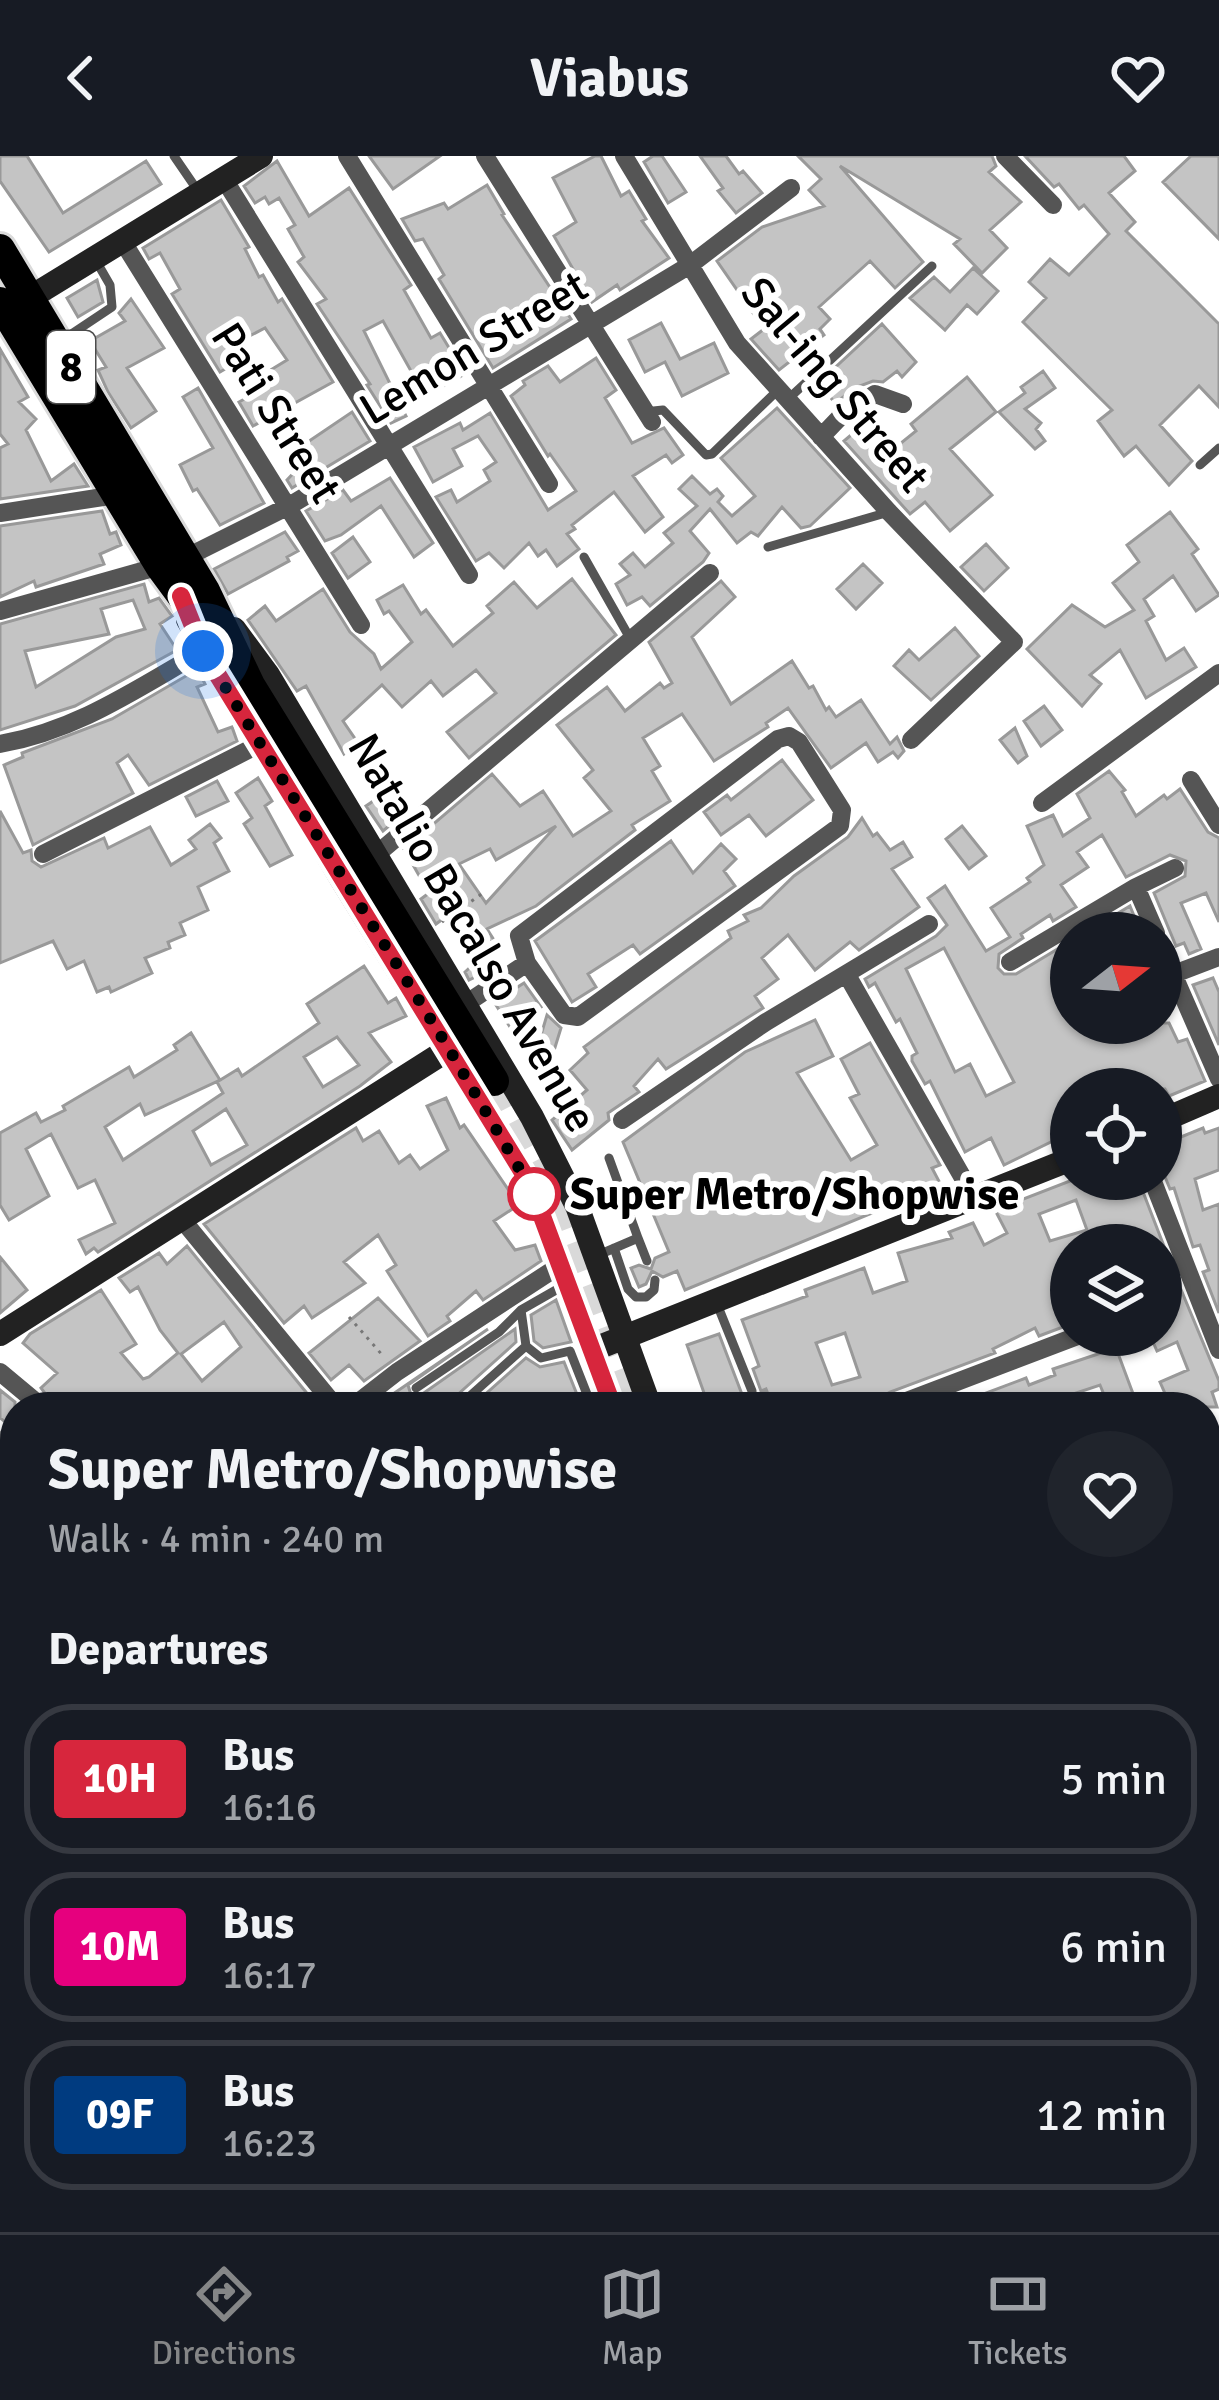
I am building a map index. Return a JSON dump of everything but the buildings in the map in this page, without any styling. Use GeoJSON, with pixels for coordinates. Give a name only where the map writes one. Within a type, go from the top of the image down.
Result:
{"type":"FeatureCollection","features":[{"type":"Feature","properties":{"kind":"main road"},"geometry":{"type":"LineString","coordinates":[[12,304],[95,260],[261,156]]}},
{"type":"Feature","properties":{"kind":"main road","name":"Natalio Bacalso Avenue"},"geometry":{"type":"LineString","coordinates":[[0,249],[12,304],[116,495],[173,562]]}},
{"type":"Feature","properties":{"kind":"main road","name":"Natalio Bacalso Avenue"},"geometry":{"type":"LineString","coordinates":[[12,304],[57,344],[173,562],[494,1081]]}},
{"type":"Feature","properties":{"kind":"main road","name":"Natalio Bacalso Avenue"},"geometry":{"type":"LineString","coordinates":[[193,594],[203,651],[530,1184],[565,1274],[581,1350],[605,1392]]}},
{"type":"Feature","properties":{"kind":"main road","name":"Natalio Bacalso Avenue"},"geometry":{"type":"LineString","coordinates":[[193,594],[268,675],[532,1117],[605,1252],[645,1392]]}},
{"type":"Feature","properties":{"kind":"main road"},"geometry":{"type":"LineString","coordinates":[[0,1334],[449,1049]]}},
{"type":"Feature","properties":{"kind":"main road"},"geometry":{"type":"LineString","coordinates":[[1182,1112],[1219,1096]]}},
{"type":"Feature","properties":{"kind":"main road"},"geometry":{"type":"LineString","coordinates":[[581,1350],[626,1338],[1050,1168]]}},
{"type":"Feature","properties":{"kind":"street"},"geometry":{"type":"LineString","coordinates":[[347,156],[549,484]]}},
{"type":"Feature","properties":{"kind":"street"},"geometry":{"type":"LineString","coordinates":[[484,156],[648,417]]}},
{"type":"Feature","properties":{"kind":"street"},"geometry":{"type":"LineString","coordinates":[[1005,156],[1053,205]]}},
{"type":"Feature","properties":{"kind":"street","name":"Sal-ing Street"},"geometry":{"type":"LineString","coordinates":[[631,158],[737,343],[889,512],[1015,642],[911,740]]}},
{"type":"Feature","properties":{"kind":"street"},"geometry":{"type":"LineString","coordinates":[[224,179],[469,575]]}},
{"type":"Feature","properties":{"kind":"street","name":"Lemon Street"},"geometry":{"type":"LineString","coordinates":[[0,611],[173,562],[289,506],[689,265],[791,188]]}},
{"type":"Feature","properties":{"kind":"street","name":"Pati Street"},"geometry":{"type":"LineString","coordinates":[[123,242],[361,625]]}},
{"type":"Feature","properties":{"kind":"street"},"geometry":{"type":"LineString","coordinates":[[821,437],[843,414],[877,393],[903,404]]}},
{"type":"Feature","properties":{"kind":"street"},"geometry":{"type":"LineString","coordinates":[[0,513],[116,495]]}},
{"type":"Feature","properties":{"kind":"street"},"geometry":{"type":"LineString","coordinates":[[376,854],[710,573]]}},
{"type":"Feature","properties":{"kind":"street"},"geometry":{"type":"LineString","coordinates":[[0,744],[43,736],[82,720],[203,651]]}},
{"type":"Feature","properties":{"kind":"street"},"geometry":{"type":"LineString","coordinates":[[1042,803],[1219,673]]}},
{"type":"Feature","properties":{"kind":"street"},"geometry":{"type":"LineString","coordinates":[[789,736],[799,742],[842,809],[840,826],[578,1017],[564,1015],[527,964],[519,936],[778,739],[789,736]]}},
{"type":"Feature","properties":{"kind":"street"},"geometry":{"type":"LineString","coordinates":[[43,854],[260,744]]}},
{"type":"Feature","properties":{"kind":"street"},"geometry":{"type":"LineString","coordinates":[[1191,780],[1219,825]]}},
{"type":"Feature","properties":{"kind":"street"},"geometry":{"type":"LineString","coordinates":[[1010,962],[1175,868]]}},
{"type":"Feature","properties":{"kind":"street"},"geometry":{"type":"LineString","coordinates":[[1136,887],[1147,912]]}},
{"type":"Feature","properties":{"kind":"street"},"geometry":{"type":"LineString","coordinates":[[622,1120],[766,1022],[928,924]]}},
{"type":"Feature","properties":{"kind":"street"},"geometry":{"type":"LineString","coordinates":[[1182,971],[1219,957]]}},
{"type":"Feature","properties":{"kind":"street"},"geometry":{"type":"LineString","coordinates":[[467,1004],[527,964]]}},
{"type":"Feature","properties":{"kind":"street"},"geometry":{"type":"LineString","coordinates":[[847,975],[975,1199]]}},
{"type":"Feature","properties":{"kind":"street"},"geometry":{"type":"LineString","coordinates":[[1182,992],[1219,1078]]}},
{"type":"Feature","properties":{"kind":"street"},"geometry":{"type":"LineString","coordinates":[[1160,1200],[1219,1350]]}},
{"type":"Feature","properties":{"kind":"street"},"geometry":{"type":"LineString","coordinates":[[179,1217],[323,1392]]}},
{"type":"Feature","properties":{"kind":"street"},"geometry":{"type":"LineString","coordinates":[[372,1392],[565,1274]]}},
{"type":"Feature","properties":{"kind":"street"},"geometry":{"type":"LineString","coordinates":[[930,1392],[1050,1346]]}},
{"type":"Feature","properties":{"kind":"street"},"geometry":{"type":"LineString","coordinates":[[0,1372],[24,1392]]}},
{"type":"Feature","properties":{"kind":"lane"},"geometry":{"type":"LineString","coordinates":[[174,156],[201,194]]}},
{"type":"Feature","properties":{"kind":"lane"},"geometry":{"type":"LineString","coordinates":[[57,344],[112,308],[110,285],[95,260]]}},
{"type":"Feature","properties":{"kind":"lane"},"geometry":{"type":"LineString","coordinates":[[648,417],[663,410],[706,455],[712,454],[932,266]]}},
{"type":"Feature","properties":{"kind":"lane"},"geometry":{"type":"LineString","coordinates":[[1201,465],[1219,448]]}},
{"type":"Feature","properties":{"kind":"lane"},"geometry":{"type":"LineString","coordinates":[[768,547],[889,512]]}},
{"type":"Feature","properties":{"kind":"lane"},"geometry":{"type":"LineString","coordinates":[[584,557],[631,640]]}},
{"type":"Feature","properties":{"kind":"lane"},"geometry":{"type":"LineString","coordinates":[[610,1158],[647,1261]]}},
{"type":"Feature","properties":{"kind":"lane"},"geometry":{"type":"LineString","coordinates":[[638,1238],[605,1252],[636,1297],[646,1297],[654,1290],[655,1280]]}},
{"type":"Feature","properties":{"kind":"lane"},"geometry":{"type":"LineString","coordinates":[[416,1388],[499,1332],[565,1274]]}},
{"type":"Feature","properties":{"kind":"lane"},"geometry":{"type":"LineString","coordinates":[[716,1302],[752,1392]]}},
{"type":"Feature","properties":{"kind":"lane"},"geometry":{"type":"LineString","coordinates":[[521,1310],[526,1346],[541,1358],[581,1350],[589,1392]]}},
{"type":"Feature","properties":{"kind":"lane"},"geometry":{"type":"LineString","coordinates":[[475,1392],[526,1346]]}},
{"type":"Feature","properties":{"kind":"path"},"geometry":{"type":"LineString","coordinates":[[426,934],[483,893]]}},
{"type":"Feature","properties":{"kind":"path"},"geometry":{"type":"LineString","coordinates":[[350,1317],[398,1372]]}},
{"type":"Feature","properties":{"kind":"tunnel"},"geometry":{"type":"LineString","coordinates":[[494,1081],[546,1181],[626,1392]]}},
{"type":"Feature","properties":{"kind":"bus line","name":"10H"},"geometry":{"type":"LineString","coordinates":[[181,596],[203,651],[530,1184],[608,1392]]}},
{"type":"Feature","properties":{"kind":"place","name":"Super Metro/Shopwise"},"geometry":{"type":"Point","coordinates":[534,1194]}},
{"type":"Feature","properties":{"kind":"route"},"geometry":{"type":"LineString","coordinates":[[203,651],[534,1194]]}}]}
